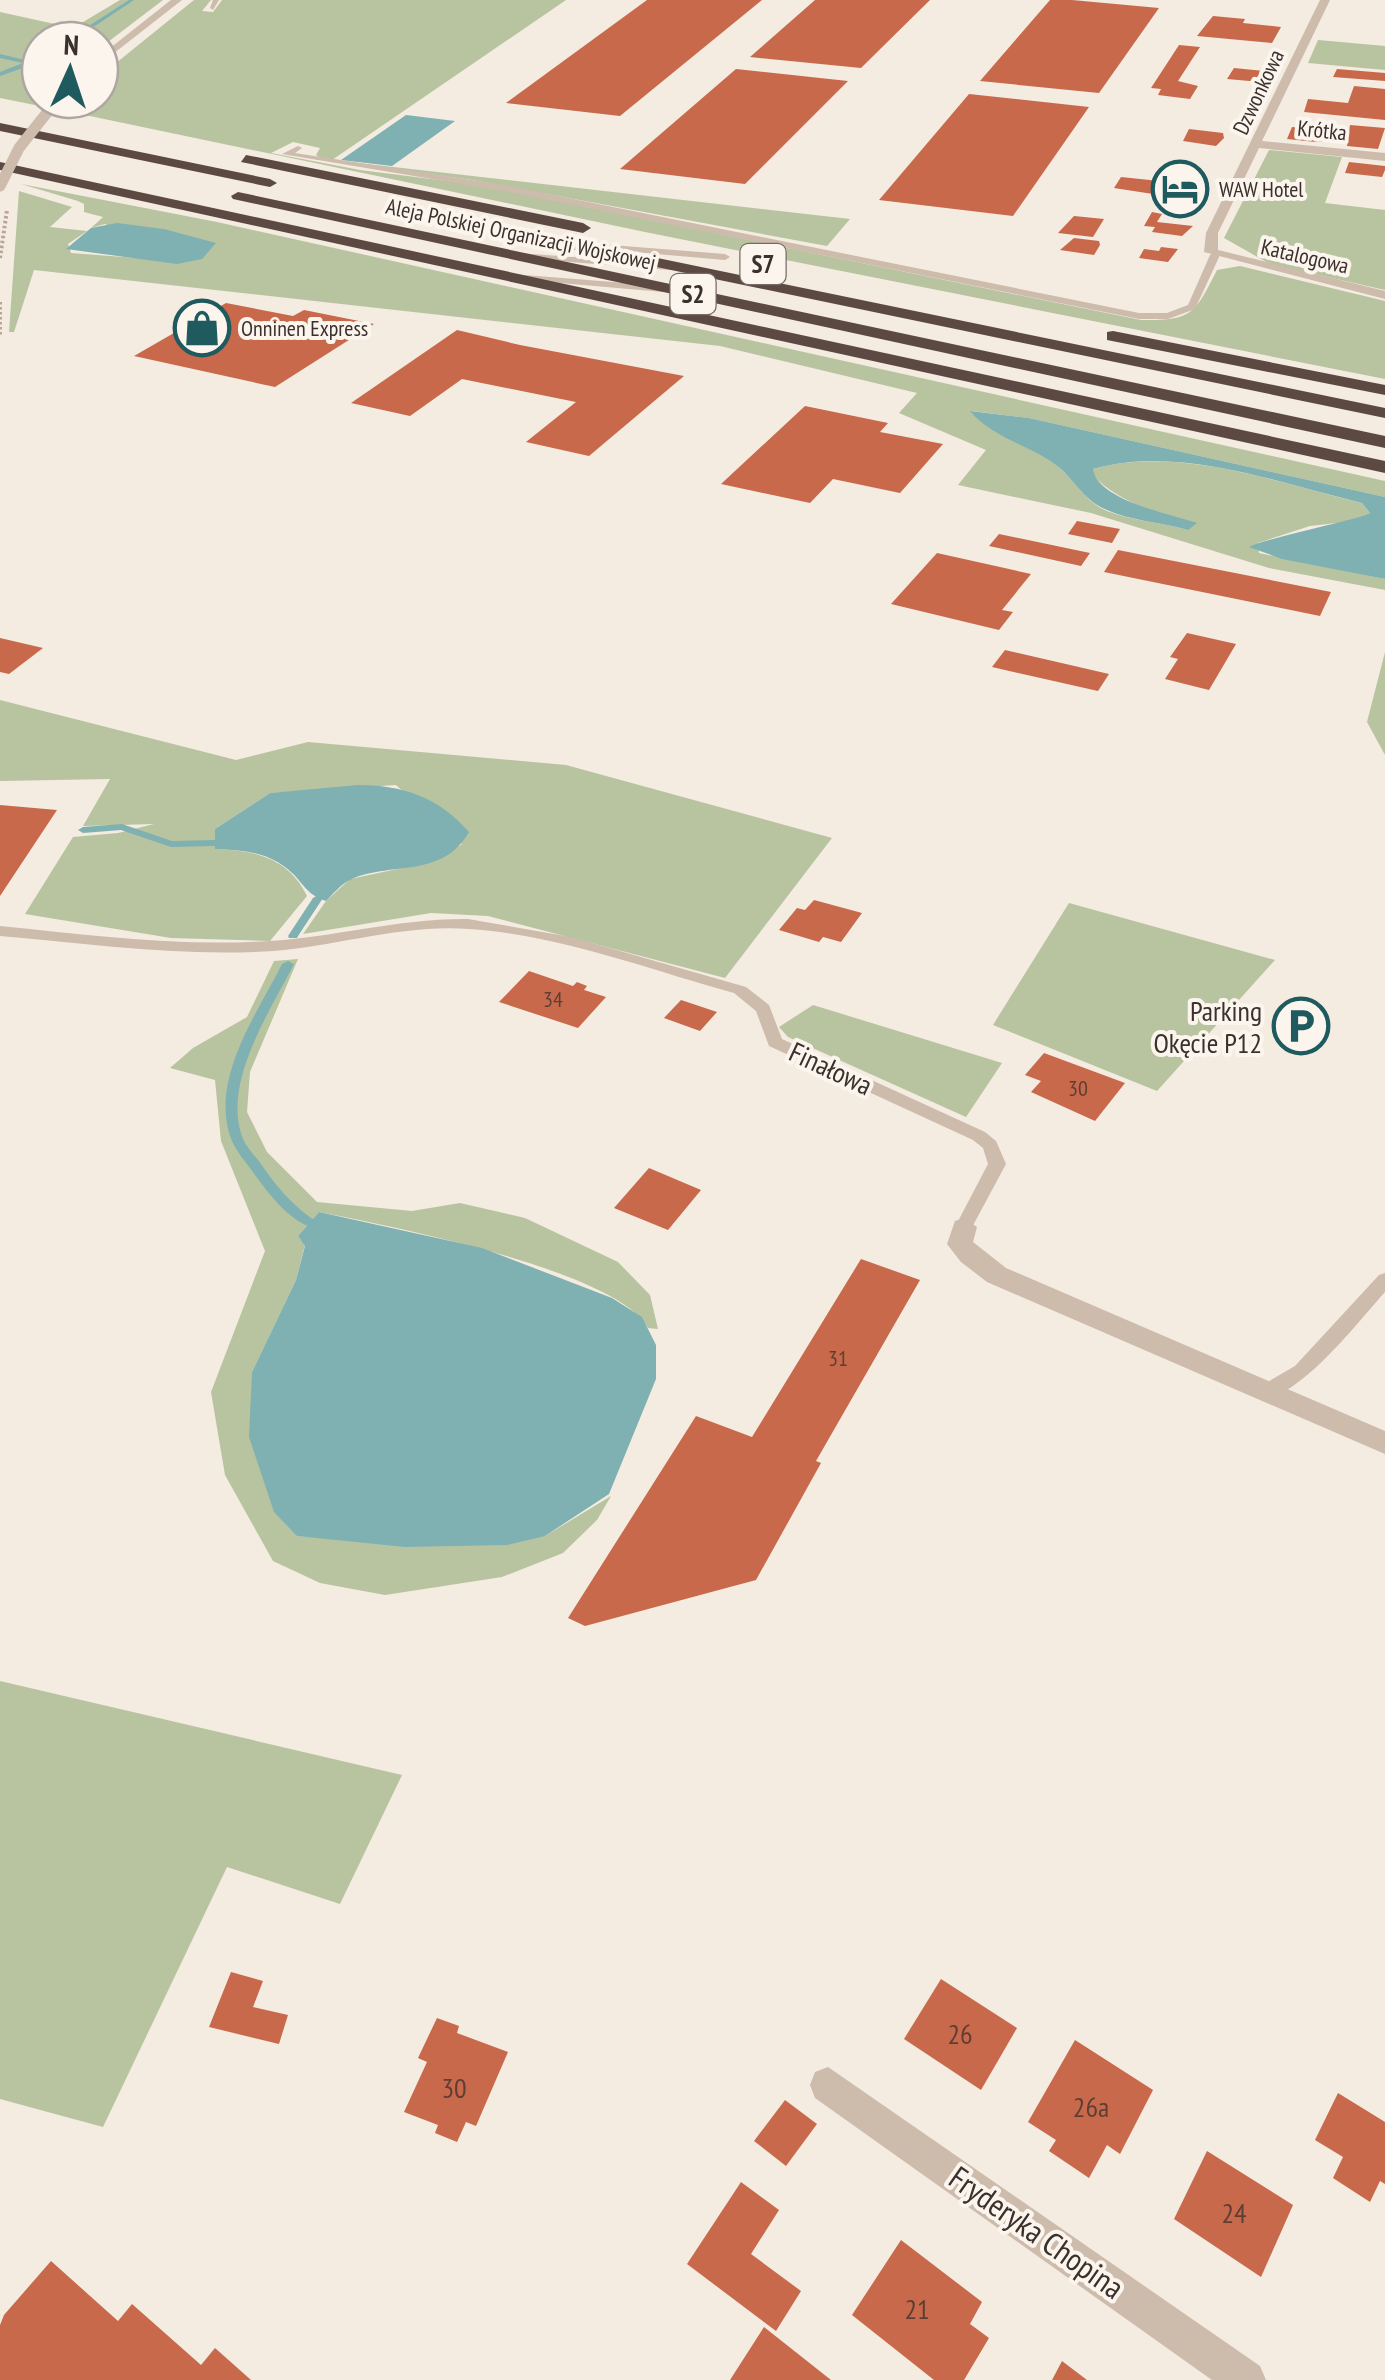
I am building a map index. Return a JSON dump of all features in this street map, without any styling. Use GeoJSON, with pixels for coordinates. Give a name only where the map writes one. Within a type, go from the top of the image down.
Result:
{"type":"FeatureCollection","features":[{"type":"Feature","properties":{"kind":"highway"},"geometry":{"type":"LineString","coordinates":[[18,112],[70,123]]}},
{"type":"Feature","properties":{"kind":"highway"},"geometry":{"type":"LineString","coordinates":[[0,127],[282,186]]}},
{"type":"Feature","properties":{"kind":"highway"},"geometry":{"type":"LineString","coordinates":[[141,137],[214,152]]}},
{"type":"Feature","properties":{"kind":"highway"},"geometry":{"type":"LineString","coordinates":[[0,146],[141,176]]}},
{"type":"Feature","properties":{"kind":"highway","name":"S7"},"geometry":{"type":"LineString","coordinates":[[232,156],[744,260]]}},
{"type":"Feature","properties":{"kind":"highway"},"geometry":{"type":"LineString","coordinates":[[0,166],[1385,466]]}},
{"type":"Feature","properties":{"kind":"highway","name":"Aleja Polskiej Organizacji Wojskowej"},"geometry":{"type":"LineString","coordinates":[[214,191],[1385,442]]}},
{"type":"Feature","properties":{"kind":"highway","name":"Aleja Polskiej Organizacji Wojskowej"},"geometry":{"type":"LineString","coordinates":[[522,235],[1385,413]]}},
{"type":"Feature","properties":{"kind":"highway"},"geometry":{"type":"LineString","coordinates":[[1102,333],[1385,390]]}},
{"type":"Feature","properties":{"kind":"street"},"geometry":{"type":"LineString","coordinates":[[120,44],[177,0]]}},
{"type":"Feature","properties":{"kind":"street","name":"Dzwonkowa"},"geometry":{"type":"LineString","coordinates":[[1216,255],[1211,252],[1212,233],[1325,0]]}},
{"type":"Feature","properties":{"kind":"street"},"geometry":{"type":"LineString","coordinates":[[0,186],[19,148],[41,120]]}},
{"type":"Feature","properties":{"kind":"street","name":"Krótka"},"geometry":{"type":"LineString","coordinates":[[1255,144],[1385,156]]}},
{"type":"Feature","properties":{"kind":"street","name":"Katalogowa"},"geometry":{"type":"LineString","coordinates":[[1216,255],[1385,296]]}},
{"type":"Feature","properties":{"kind":"street","name":"Finałowa"},"geometry":{"type":"LineString","coordinates":[[964,1227],[960,1244],[971,1258],[1004,1278],[1165,1352],[1385,1443]]}},
{"type":"Feature","properties":{"kind":"street","name":"Fryderyka Chopina"},"geometry":{"type":"LineString","coordinates":[[828,2085],[1246,2380]]}},
{"type":"Feature","properties":{"kind":"lane"},"geometry":{"type":"LineString","coordinates":[[298,148],[286,154],[485,184],[1138,316],[1187,311],[1216,255]]}},
{"type":"Feature","properties":{"kind":"lane"},"geometry":{"type":"LineString","coordinates":[[574,226],[701,272]]}},
{"type":"Feature","properties":{"kind":"lane"},"geometry":{"type":"LineString","coordinates":[[546,240],[725,256]]}},
{"type":"Feature","properties":{"kind":"lane"},"geometry":{"type":"LineString","coordinates":[[546,240],[651,284]]}},
{"type":"Feature","properties":{"kind":"lane"},"geometry":{"type":"LineString","coordinates":[[519,256],[682,268]]}},
{"type":"Feature","properties":{"kind":"lane"},"geometry":{"type":"LineString","coordinates":[[519,256],[656,308]]}},
{"type":"Feature","properties":{"kind":"lane"},"geometry":{"type":"LineString","coordinates":[[499,274],[678,290]]}},
{"type":"Feature","properties":{"kind":"lane","name":"Finałowa"},"geometry":{"type":"LineString","coordinates":[[0,930],[185,950],[272,946],[429,922],[517,928],[740,990],[763,1009],[776,1042],[979,1136],[990,1146],[997,1164],[964,1227]]}},
{"type":"Feature","properties":{"kind":"lane"},"geometry":{"type":"LineString","coordinates":[[1266,1392],[1302,1371],[1385,1280]]}},
{"type":"Feature","properties":{"kind":"path"},"geometry":{"type":"LineString","coordinates":[[0,258],[11,199]]}},
{"type":"Feature","properties":{"kind":"path"},"geometry":{"type":"LineString","coordinates":[[0,302],[0,334]]}},
{"type":"Feature","properties":{"kind":"green space"},"geometry":{"type":"Polygon","coordinates":[[[120,0],[163,0],[120,33],[120,20],[86,20],[120,0]]]}},
{"type":"Feature","properties":{"kind":"green space"},"geometry":{"type":"Polygon","coordinates":[[[194,0],[211,0],[202,11],[213,12],[222,0],[566,0],[332,160],[850,219],[827,246],[472,180],[322,159],[316,155],[320,148],[293,142],[271,153],[360,170],[479,185],[1141,320],[1172,319],[1190,312],[1217,270],[1240,266],[1385,301],[1385,379],[645,232],[109,120],[120,120],[120,60],[194,0]]]}},
{"type":"Feature","properties":{"kind":"green space"},"geometry":{"type":"Polygon","coordinates":[[[0,12],[36,20],[20,20],[20,102],[0,98],[0,12]]]}},
{"type":"Feature","properties":{"kind":"green space"},"geometry":{"type":"Polygon","coordinates":[[[1318,40],[1385,46],[1385,70],[1308,63],[1318,40]]]}},
{"type":"Feature","properties":{"kind":"green space"},"geometry":{"type":"Polygon","coordinates":[[[1269,150],[1342,157],[1325,203],[1385,210],[1385,290],[1270,264],[1224,238],[1269,150]]]}},
{"type":"Feature","properties":{"kind":"green space"},"geometry":{"type":"Polygon","coordinates":[[[21,184],[217,222],[1385,481],[1385,497],[1029,418],[972,411],[1052,462],[1100,507],[1126,517],[1188,530],[1113,492],[1092,474],[1093,469],[1160,461],[1194,464],[1362,503],[1370,513],[1364,520],[1310,526],[1258,543],[1259,553],[1385,579],[1385,590],[1269,568],[1091,513],[958,485],[986,450],[899,413],[917,393],[720,346],[34,270],[14,332],[9,332],[19,191],[72,207],[50,227],[87,231],[68,244],[71,253],[189,262],[105,224],[91,228],[103,217],[84,212],[84,204],[21,184]]]}},
{"type":"Feature","properties":{"kind":"green space"},"geometry":{"type":"Polygon","coordinates":[[[1385,652],[1385,755],[1367,722],[1385,652]]]}},
{"type":"Feature","properties":{"kind":"green space"},"geometry":{"type":"Polygon","coordinates":[[[0,700],[236,760],[308,742],[566,765],[832,838],[725,978],[488,916],[431,913],[303,934],[326,901],[350,879],[435,861],[462,844],[396,785],[270,793],[215,829],[216,849],[244,851],[269,859],[291,873],[307,896],[270,941],[171,938],[25,914],[73,837],[118,833],[154,824],[83,826],[110,779],[0,781],[0,700]]]}},
{"type":"Feature","properties":{"kind":"green space"},"geometry":{"type":"Polygon","coordinates":[[[1069,903],[1275,960],[1157,1091],[993,1025],[1069,903]]]}},
{"type":"Feature","properties":{"kind":"green space"},"geometry":{"type":"Polygon","coordinates":[[[298,959],[250,1072],[247,1112],[267,1152],[317,1202],[412,1211],[460,1203],[525,1218],[618,1262],[650,1295],[658,1329],[648,1328],[628,1307],[593,1287],[548,1269],[444,1239],[319,1212],[298,1236],[305,1245],[296,1280],[252,1372],[297,1536],[351,1540],[545,1536],[611,1496],[597,1520],[563,1553],[502,1577],[385,1595],[320,1583],[273,1561],[225,1475],[211,1392],[265,1251],[221,1141],[215,1080],[170,1068],[193,1048],[247,1017],[274,961],[298,959]]]}},
{"type":"Feature","properties":{"kind":"green space"},"geometry":{"type":"Polygon","coordinates":[[[813,1005],[1002,1063],[966,1117],[788,1037],[779,1027],[813,1005]]]}},
{"type":"Feature","properties":{"kind":"green space"},"geometry":{"type":"Polygon","coordinates":[[[0,1681],[402,1775],[340,1904],[227,1867],[103,2127],[0,2099],[0,1681]]]}},
{"type":"Feature","properties":{"kind":"water"},"geometry":{"type":"Polygon","coordinates":[[[406,115],[455,121],[392,166],[341,160],[406,115]]]}},
{"type":"Feature","properties":{"kind":"water"},"geometry":{"type":"Polygon","coordinates":[[[117,223],[164,229],[216,243],[202,259],[177,264],[66,249],[91,228],[117,223]]]}},
{"type":"Feature","properties":{"kind":"water"},"geometry":{"type":"Polygon","coordinates":[[[970,411],[1029,418],[1385,497],[1385,579],[1282,559],[1249,547],[1370,513],[1362,503],[1193,463],[1126,462],[1093,469],[1107,489],[1121,497],[1197,523],[1188,530],[1136,519],[1099,506],[1061,469],[990,429],[970,411]]]}},
{"type":"Feature","properties":{"kind":"water"},"geometry":{"type":"Polygon","coordinates":[[[358,785],[390,787],[419,795],[445,810],[469,832],[444,857],[413,867],[365,874],[343,884],[326,901],[313,895],[291,872],[269,858],[215,849],[215,829],[270,793],[358,785]]]}},
{"type":"Feature","properties":{"kind":"water"},"geometry":{"type":"Polygon","coordinates":[[[319,1212],[482,1248],[612,1298],[642,1317],[656,1345],[656,1379],[609,1494],[545,1536],[507,1545],[405,1547],[297,1536],[274,1512],[249,1437],[252,1372],[296,1280],[305,1246],[298,1236],[319,1212]]]}},
{"type":"Feature","properties":{"kind":"building"},"geometry":{"type":"Polygon","coordinates":[[[647,0],[762,0],[620,116],[506,103],[647,0]]]}},
{"type":"Feature","properties":{"kind":"building"},"geometry":{"type":"Polygon","coordinates":[[[815,0],[930,0],[861,68],[750,57],[815,0]]]}},
{"type":"Feature","properties":{"kind":"building"},"geometry":{"type":"Polygon","coordinates":[[[1050,0],[1159,8],[1099,93],[980,81],[1050,0]]]}},
{"type":"Feature","properties":{"kind":"building"},"geometry":{"type":"Polygon","coordinates":[[[1213,16],[1281,27],[1272,43],[1197,36],[1213,16]]]}},
{"type":"Feature","properties":{"kind":"building"},"geometry":{"type":"Polygon","coordinates":[[[1179,45],[1200,47],[1178,81],[1198,86],[1190,99],[1158,95],[1161,89],[1151,88],[1179,45]]]}},
{"type":"Feature","properties":{"kind":"building"},"geometry":{"type":"Polygon","coordinates":[[[1234,68],[1264,71],[1265,75],[1261,82],[1227,79],[1234,68]]]}},
{"type":"Feature","properties":{"kind":"building"},"geometry":{"type":"Polygon","coordinates":[[[736,69],[848,81],[745,184],[620,169],[736,69]]]}},
{"type":"Feature","properties":{"kind":"building"},"geometry":{"type":"Polygon","coordinates":[[[1337,69],[1385,73],[1385,81],[1333,77],[1337,69]]]}},
{"type":"Feature","properties":{"kind":"building"},"geometry":{"type":"Polygon","coordinates":[[[1354,86],[1385,89],[1385,120],[1304,112],[1308,99],[1348,103],[1354,86]]]}},
{"type":"Feature","properties":{"kind":"building"},"geometry":{"type":"Polygon","coordinates":[[[969,94],[1089,107],[1013,216],[879,200],[969,94]]]}},
{"type":"Feature","properties":{"kind":"building"},"geometry":{"type":"Polygon","coordinates":[[[1350,125],[1385,128],[1378,149],[1347,146],[1350,125]]]}},
{"type":"Feature","properties":{"kind":"building"},"geometry":{"type":"Polygon","coordinates":[[[1292,127],[1326,133],[1323,141],[1287,139],[1292,127]]]}},
{"type":"Feature","properties":{"kind":"building"},"geometry":{"type":"Polygon","coordinates":[[[1189,129],[1223,133],[1224,138],[1216,146],[1183,141],[1189,129]]]}},
{"type":"Feature","properties":{"kind":"building"},"geometry":{"type":"Polygon","coordinates":[[[1349,162],[1385,166],[1385,170],[1382,177],[1345,173],[1349,162]]]}},
{"type":"Feature","properties":{"kind":"building"},"geometry":{"type":"Polygon","coordinates":[[[1121,177],[1188,184],[1182,196],[1166,196],[1114,188],[1121,177]]]}},
{"type":"Feature","properties":{"kind":"building"},"geometry":{"type":"Polygon","coordinates":[[[1152,212],[1162,214],[1157,222],[1193,226],[1182,236],[1152,232],[1155,227],[1144,226],[1152,212]]]}},
{"type":"Feature","properties":{"kind":"building"},"geometry":{"type":"Polygon","coordinates":[[[1074,216],[1104,219],[1093,237],[1058,233],[1074,216]]]}},
{"type":"Feature","properties":{"kind":"building"},"geometry":{"type":"Polygon","coordinates":[[[1074,238],[1099,241],[1100,245],[1094,255],[1060,250],[1074,238]]]}},
{"type":"Feature","properties":{"kind":"building"},"geometry":{"type":"Polygon","coordinates":[[[1161,247],[1178,249],[1168,262],[1139,258],[1144,249],[1159,251],[1161,247]]]}},
{"type":"Feature","properties":{"kind":"building"},"geometry":{"type":"Polygon","coordinates":[[[226,303],[293,316],[304,310],[374,324],[275,387],[134,356],[226,303]]]}},
{"type":"Feature","properties":{"kind":"building"},"geometry":{"type":"Polygon","coordinates":[[[457,330],[684,376],[589,456],[526,442],[576,402],[462,379],[410,416],[351,403],[457,330]]]}},
{"type":"Feature","properties":{"kind":"building"},"geometry":{"type":"Polygon","coordinates":[[[805,406],[888,423],[880,432],[943,444],[900,493],[833,479],[810,503],[721,484],[805,406]]]}},
{"type":"Feature","properties":{"kind":"building"},"geometry":{"type":"Polygon","coordinates":[[[1077,521],[1120,529],[1112,543],[1068,534],[1077,521]]]}},
{"type":"Feature","properties":{"kind":"building"},"geometry":{"type":"Polygon","coordinates":[[[999,534],[1090,553],[1081,566],[989,546],[999,534]]]}},
{"type":"Feature","properties":{"kind":"building"},"geometry":{"type":"Polygon","coordinates":[[[1118,550],[1331,592],[1320,616],[1104,572],[1118,550]]]}},
{"type":"Feature","properties":{"kind":"building"},"geometry":{"type":"Polygon","coordinates":[[[937,553],[1031,574],[1002,610],[1013,612],[999,630],[891,604],[937,553]]]}},
{"type":"Feature","properties":{"kind":"building"},"geometry":{"type":"Polygon","coordinates":[[[1187,633],[1236,644],[1209,690],[1165,679],[1178,659],[1170,657],[1187,633]]]}},
{"type":"Feature","properties":{"kind":"building"},"geometry":{"type":"Polygon","coordinates":[[[0,638],[43,648],[9,674],[0,672],[0,638]]]}},
{"type":"Feature","properties":{"kind":"building"},"geometry":{"type":"Polygon","coordinates":[[[1005,650],[1109,674],[1098,691],[992,667],[1005,650]]]}},
{"type":"Feature","properties":{"kind":"building"},"geometry":{"type":"Polygon","coordinates":[[[0,805],[57,810],[0,896],[0,805]]]}},
{"type":"Feature","properties":{"kind":"building"},"geometry":{"type":"Polygon","coordinates":[[[814,900],[862,913],[841,942],[823,937],[819,942],[779,930],[797,908],[805,910],[814,900]]]}},
{"type":"Feature","properties":{"kind":"building"},"geometry":{"type":"Polygon","coordinates":[[[529,971],[573,986],[577,982],[587,986],[584,990],[606,997],[578,1028],[499,1002],[529,971]]]}},
{"type":"Feature","properties":{"kind":"building"},"geometry":{"type":"Polygon","coordinates":[[[681,1000],[717,1012],[700,1031],[664,1018],[681,1000]]]}},
{"type":"Feature","properties":{"kind":"building"},"geometry":{"type":"Polygon","coordinates":[[[1044,1053],[1125,1083],[1095,1121],[1031,1092],[1041,1081],[1025,1075],[1044,1053]]]}},
{"type":"Feature","properties":{"kind":"building"},"geometry":{"type":"Polygon","coordinates":[[[649,1168],[701,1190],[668,1230],[614,1208],[649,1168]]]}},
{"type":"Feature","properties":{"kind":"building"},"geometry":{"type":"Polygon","coordinates":[[[861,1259],[920,1280],[816,1461],[821,1463],[756,1580],[585,1626],[568,1618],[696,1416],[752,1437],[861,1259]]]}},
{"type":"Feature","properties":{"kind":"building"},"geometry":{"type":"Polygon","coordinates":[[[231,1972],[263,1981],[253,2007],[288,2015],[279,2044],[209,2027],[231,1972]]]}},
{"type":"Feature","properties":{"kind":"building"},"geometry":{"type":"Polygon","coordinates":[[[941,1979],[1017,2028],[981,2090],[904,2039],[941,1979]]]}},
{"type":"Feature","properties":{"kind":"building"},"geometry":{"type":"Polygon","coordinates":[[[437,2018],[459,2026],[457,2033],[508,2052],[476,2126],[466,2122],[457,2142],[435,2133],[438,2125],[404,2112],[427,2062],[418,2058],[437,2018]]]}},
{"type":"Feature","properties":{"kind":"building"},"geometry":{"type":"Polygon","coordinates":[[[1075,2040],[1153,2090],[1120,2154],[1107,2145],[1089,2178],[1049,2151],[1056,2140],[1028,2122],[1075,2040]]]}},
{"type":"Feature","properties":{"kind":"building"},"geometry":{"type":"Polygon","coordinates":[[[1338,2093],[1385,2122],[1385,2184],[1380,2181],[1370,2202],[1333,2178],[1343,2157],[1315,2140],[1338,2093]]]}},
{"type":"Feature","properties":{"kind":"building"},"geometry":{"type":"Polygon","coordinates":[[[785,2100],[817,2124],[786,2166],[754,2141],[785,2100]]]}},
{"type":"Feature","properties":{"kind":"building"},"geometry":{"type":"Polygon","coordinates":[[[1207,2151],[1293,2205],[1261,2277],[1174,2219],[1207,2151]]]}},
{"type":"Feature","properties":{"kind":"building"},"geometry":{"type":"Polygon","coordinates":[[[741,2182],[779,2210],[751,2254],[801,2291],[776,2331],[687,2264],[741,2182]]]}},
{"type":"Feature","properties":{"kind":"building"},"geometry":{"type":"Polygon","coordinates":[[[901,2240],[982,2302],[970,2324],[989,2338],[964,2380],[934,2380],[852,2315],[901,2240]]]}},
{"type":"Feature","properties":{"kind":"building"},"geometry":{"type":"Polygon","coordinates":[[[51,2261],[118,2321],[132,2304],[201,2365],[215,2348],[251,2380],[0,2380],[0,2325],[4,2315],[51,2261]]]}},
{"type":"Feature","properties":{"kind":"building"},"geometry":{"type":"Polygon","coordinates":[[[764,2327],[831,2380],[730,2380],[764,2327]]]}},
{"type":"Feature","properties":{"kind":"building"},"geometry":{"type":"Polygon","coordinates":[[[1062,2361],[1087,2380],[1052,2380],[1062,2361]]]}},
{"type":"Feature","properties":{"kind":"waterway"},"geometry":{"type":"LineString","coordinates":[[101,20],[132,0]]}},
{"type":"Feature","properties":{"kind":"waterway"},"geometry":{"type":"LineString","coordinates":[[0,56],[20,60]]}},
{"type":"Feature","properties":{"kind":"waterway"},"geometry":{"type":"LineString","coordinates":[[0,74],[20,66]]}},
{"type":"Feature","properties":{"kind":"waterway"},"geometry":{"type":"LineString","coordinates":[[83,830],[122,827],[171,844],[215,843]]}},
{"type":"Feature","properties":{"kind":"waterway"},"geometry":{"type":"LineString","coordinates":[[293,936],[318,898]]}},
{"type":"Feature","properties":{"kind":"waterway"},"geometry":{"type":"LineString","coordinates":[[288,964],[238,1068],[232,1113],[236,1136],[245,1152],[280,1198],[310,1223]]}},
{"type":"Feature","properties":{"kind":"place","name":"WAW Hotel"},"geometry":{"type":"Point","coordinates":[1180,189]}},
{"type":"Feature","properties":{"kind":"place","name":"Onninen Express"},"geometry":{"type":"Point","coordinates":[202,328]}},
{"type":"Feature","properties":{"kind":"place","name":"Parking Okęcie P12"},"geometry":{"type":"Point","coordinates":[1301,1026]}}]}
